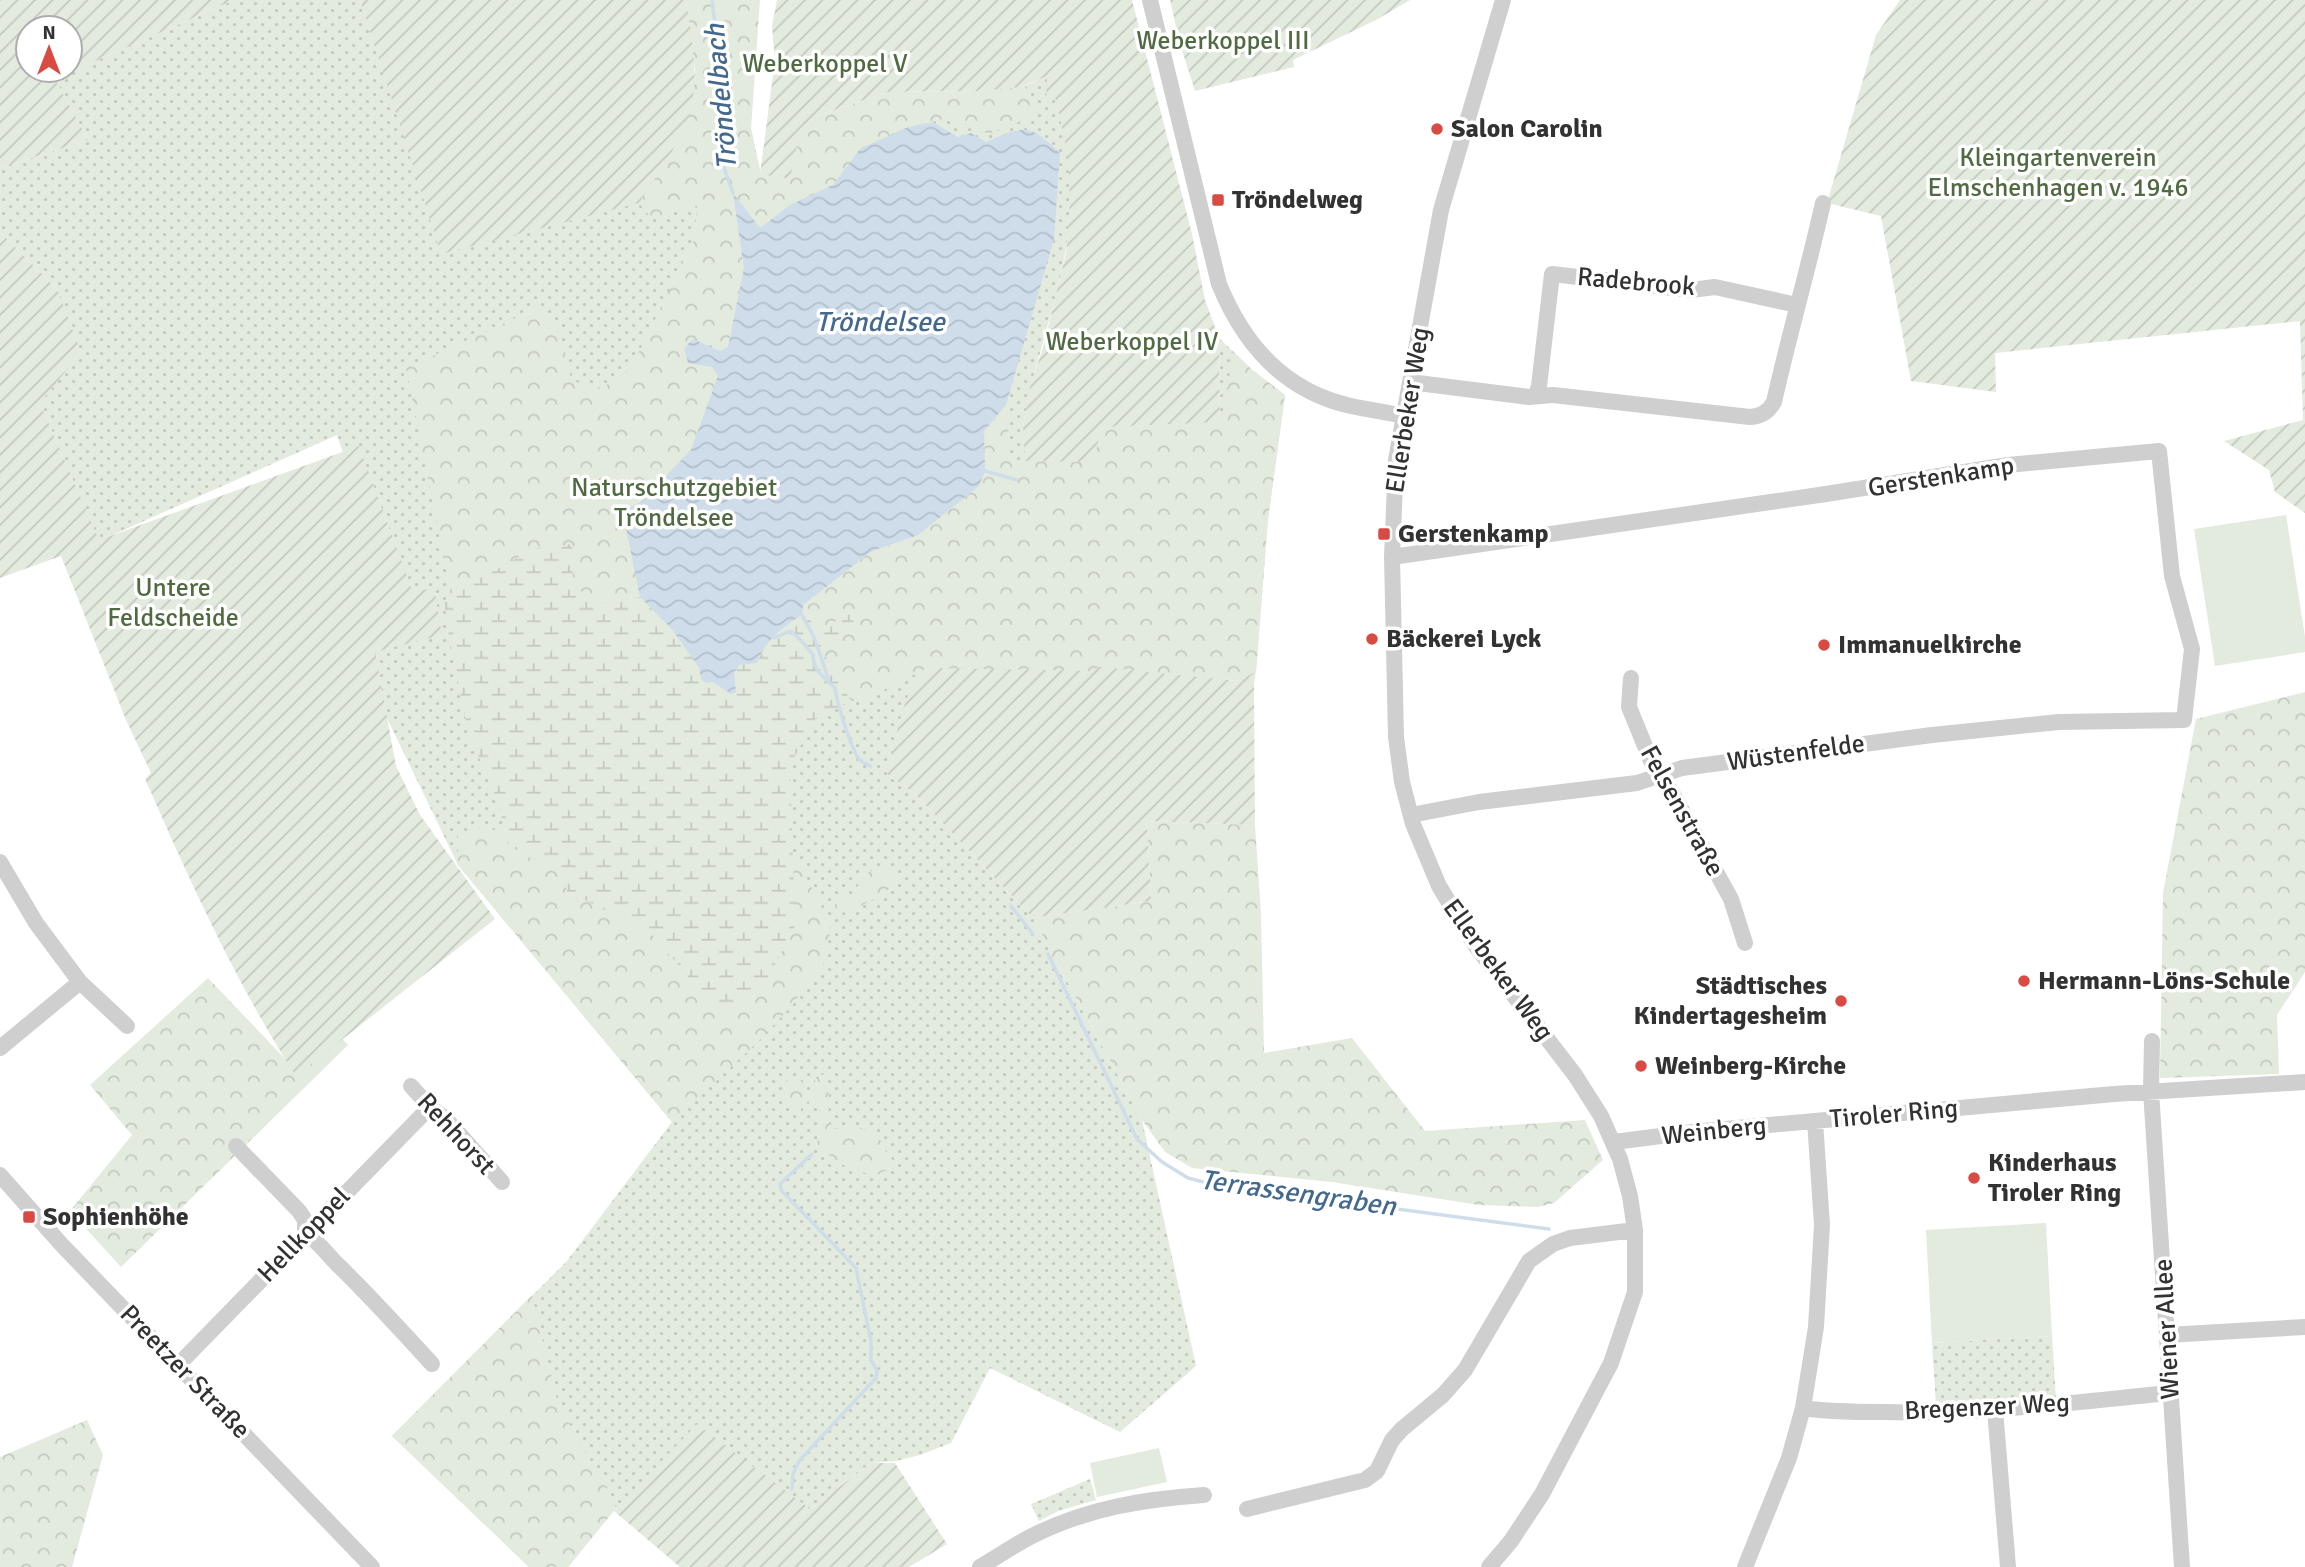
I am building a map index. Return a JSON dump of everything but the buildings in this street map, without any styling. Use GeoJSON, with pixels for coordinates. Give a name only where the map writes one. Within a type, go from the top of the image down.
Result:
{"type":"FeatureCollection","features":[{"type":"Feature","properties":{"kind":"street"},"geometry":{"type":"LineString","coordinates":[[1150,0],[1219,284],[1245,337],[1280,373],[1305,388],[1350,406],[1404,416]]}},
{"type":"Feature","properties":{"kind":"street","name":"Ellerbeker Weg"},"geometry":{"type":"LineString","coordinates":[[1489,1567],[1511,1541],[1542,1494],[1611,1363],[1635,1293],[1635,1230],[1627,1180],[1614,1142],[1575,1075],[1475,946],[1438,886],[1411,816],[1402,782],[1396,737],[1392,557],[1394,480],[1441,210],[1503,0]]}},
{"type":"Feature","properties":{"kind":"street"},"geometry":{"type":"LineString","coordinates":[[1410,382],[1529,397],[1553,395],[1761,416],[1774,402],[1823,203]]}},
{"type":"Feature","properties":{"kind":"street","name":"Radebrook"},"geometry":{"type":"LineString","coordinates":[[1536,395],[1552,274],[1690,290],[1715,286],[1797,305]]}},
{"type":"Feature","properties":{"kind":"street","name":"Gerstenkamp"},"geometry":{"type":"LineString","coordinates":[[1392,557],[1826,495],[2008,465],[2159,451],[2172,576],[2192,649],[2185,720]]}},
{"type":"Feature","properties":{"kind":"street","name":"Felsenstraße"},"geometry":{"type":"LineString","coordinates":[[1631,678],[1629,707],[1654,768],[1731,899],[1745,943]]}},
{"type":"Feature","properties":{"kind":"street","name":"Wüstenfelde"},"geometry":{"type":"LineString","coordinates":[[1411,816],[1479,802],[1637,783],[1682,768],[1995,728],[2084,721],[2185,720]]}},
{"type":"Feature","properties":{"kind":"street"},"geometry":{"type":"LineString","coordinates":[[0,862],[36,923],[80,982],[127,1026]]}},
{"type":"Feature","properties":{"kind":"street"},"geometry":{"type":"LineString","coordinates":[[0,1048],[80,982]]}},
{"type":"Feature","properties":{"kind":"street","name":"Wiener Allee"},"geometry":{"type":"LineString","coordinates":[[2152,1041],[2151,1091],[2182,1567]]}},
{"type":"Feature","properties":{"kind":"street","name":"Tiroler Ring"},"geometry":{"type":"LineString","coordinates":[[1745,1567],[1774,1501],[1803,1408],[1816,1327],[1822,1226],[1815,1121],[2151,1091],[2305,1082]]}},
{"type":"Feature","properties":{"kind":"street","name":"Rehhorst"},"geometry":{"type":"LineString","coordinates":[[411,1086],[430,1107],[446,1119],[502,1182]]}},
{"type":"Feature","properties":{"kind":"street","name":"Hellkoppel"},"geometry":{"type":"LineString","coordinates":[[178,1364],[430,1107]]}},
{"type":"Feature","properties":{"kind":"street","name":"Weinberg"},"geometry":{"type":"LineString","coordinates":[[1614,1142],[1815,1121]]}},
{"type":"Feature","properties":{"kind":"street"},"geometry":{"type":"LineString","coordinates":[[236,1146],[299,1211],[305,1220],[306,1233],[367,1293],[432,1364]]}},
{"type":"Feature","properties":{"kind":"street","name":"Preetzer Straße"},"geometry":{"type":"LineString","coordinates":[[0,1175],[61,1244],[372,1567]]}},
{"type":"Feature","properties":{"kind":"street"},"geometry":{"type":"LineString","coordinates":[[1247,1509],[1365,1480],[1377,1471],[1392,1440],[1443,1395],[1465,1370],[1529,1261],[1553,1244],[1570,1238],[1635,1230]]}},
{"type":"Feature","properties":{"kind":"street"},"geometry":{"type":"LineString","coordinates":[[2167,1335],[2305,1327]]}},
{"type":"Feature","properties":{"kind":"street","name":"Bregenzer Weg"},"geometry":{"type":"LineString","coordinates":[[1803,1408],[1823,1411],[1921,1413],[1996,1410],[2170,1393]]}},
{"type":"Feature","properties":{"kind":"street"},"geometry":{"type":"LineString","coordinates":[[1996,1410],[2008,1567]]}},
{"type":"Feature","properties":{"kind":"street"},"geometry":{"type":"LineString","coordinates":[[980,1567],[1034,1535],[1104,1508],[1157,1498],[1204,1495]]}},
{"type":"Feature","properties":{"kind":"green space"},"geometry":{"type":"Polygon","coordinates":[[[0,0],[234,0],[84,66],[84,14],[14,14],[14,84],[58,84],[88,140],[0,168],[0,0]]]}},
{"type":"Feature","properties":{"kind":"green space","name":"Naturschutzgebiet Tröndelsee"},"geometry":{"type":"Polygon","coordinates":[[[234,0],[360,0],[442,254],[751,129],[760,174],[789,178],[979,91],[1025,86],[1057,71],[1056,93],[1070,175],[1068,232],[1058,288],[1035,370],[1023,426],[1220,422],[1219,338],[1251,369],[1285,395],[1268,519],[1256,671],[887,774],[915,794],[1033,918],[1142,1120],[1196,1366],[1120,1432],[990,1368],[951,1443],[896,1461],[871,1463],[810,1509],[617,1507],[568,1567],[529,1567],[392,1436],[567,1261],[672,1122],[458,865],[355,652],[403,632],[337,435],[99,541],[40,403],[57,289],[0,232],[0,168],[88,140],[58,84],[84,84],[84,66],[234,0]]]}},
{"type":"Feature","properties":{"kind":"green space"},"geometry":{"type":"Polygon","coordinates":[[[360,0],[686,0],[694,75],[692,105],[688,118],[672,151],[639,203],[441,254],[360,0]]]}},
{"type":"Feature","properties":{"kind":"green space"},"geometry":{"type":"Polygon","coordinates":[[[686,0],[760,0],[751,129],[761,174],[800,129],[819,115],[888,92],[979,91],[1025,86],[1036,110],[1017,123],[988,134],[977,127],[963,126],[948,118],[908,127],[860,149],[833,185],[790,205],[760,228],[733,195],[744,268],[728,347],[721,351],[709,344],[688,363],[712,367],[718,376],[691,450],[641,502],[627,509],[626,528],[640,597],[597,604],[573,585],[572,545],[534,549],[451,594],[406,368],[535,309],[553,316],[572,381],[602,388],[630,370],[695,238],[697,206],[651,218],[639,203],[678,140],[695,71],[686,0]]]}},
{"type":"Feature","properties":{"kind":"green space"},"geometry":{"type":"Polygon","coordinates":[[[777,0],[1132,0],[1192,234],[1205,300],[1219,338],[1220,422],[1101,427],[1094,462],[1025,461],[1023,426],[1030,387],[1044,344],[1066,253],[1070,202],[1068,156],[1056,99],[1046,101],[1047,76],[1021,87],[979,91],[888,92],[819,115],[800,129],[790,179],[760,174],[775,60],[772,26],[777,0]]]}},
{"type":"Feature","properties":{"kind":"green space","name":"Weberkoppel III"},"geometry":{"type":"Polygon","coordinates":[[[1170,0],[1410,0],[1378,19],[1293,60],[1294,67],[1195,91],[1170,0]]]}},
{"type":"Feature","properties":{"kind":"green space","name":"Kleingartenverein Elmschenhagen v. 1946"},"geometry":{"type":"Polygon","coordinates":[[[1900,0],[2305,0],[2305,513],[2275,492],[2269,470],[2224,441],[2303,420],[2300,321],[1995,353],[1996,392],[1911,381],[1881,216],[1827,203],[1876,35],[1900,0]]]}},
{"type":"Feature","properties":{"kind":"green space","name":"Untere Feldscheide"},"geometry":{"type":"Polygon","coordinates":[[[0,232],[57,289],[81,352],[40,403],[99,540],[359,446],[413,593],[434,587],[442,635],[375,652],[396,766],[420,815],[495,919],[296,1076],[233,968],[179,855],[145,779],[151,773],[126,720],[61,556],[0,578],[0,232]]]}},
{"type":"Feature","properties":{"kind":"green space"},"geometry":{"type":"Polygon","coordinates":[[[1232,350],[1251,369],[1285,395],[1268,519],[1256,671],[1239,681],[1099,667],[1092,671],[927,668],[862,701],[851,701],[824,654],[840,633],[849,614],[821,629],[815,629],[803,605],[872,551],[918,535],[979,486],[985,471],[984,431],[1006,405],[1011,461],[1094,462],[1101,427],[1225,421],[1232,350]]]}},
{"type":"Feature","properties":{"kind":"green space"},"geometry":{"type":"Polygon","coordinates":[[[2286,515],[2305,652],[2215,666],[2194,529],[2286,515]]]}},
{"type":"Feature","properties":{"kind":"green space"},"geometry":{"type":"Polygon","coordinates":[[[572,544],[573,585],[597,604],[640,597],[672,629],[699,668],[713,682],[736,691],[734,673],[739,665],[757,663],[775,636],[802,615],[803,605],[815,629],[821,629],[850,614],[854,617],[852,632],[840,633],[824,654],[851,701],[816,718],[790,765],[795,926],[768,978],[753,996],[728,1011],[705,997],[654,936],[583,899],[570,898],[561,875],[510,846],[496,797],[468,732],[444,601],[451,594],[534,549],[572,544]]]}},
{"type":"Feature","properties":{"kind":"green space"},"geometry":{"type":"Polygon","coordinates":[[[1099,667],[1238,681],[1256,671],[1255,825],[1147,821],[1151,901],[1033,918],[915,794],[887,774],[897,732],[912,688],[927,668],[1092,671],[1099,667]]]}},
{"type":"Feature","properties":{"kind":"green space"},"geometry":{"type":"Polygon","coordinates":[[[2305,692],[2305,972],[2277,1015],[2279,1074],[2160,1078],[2163,893],[2196,719],[2305,692]]]}},
{"type":"Feature","properties":{"kind":"green space"},"geometry":{"type":"Polygon","coordinates":[[[775,797],[792,850],[831,925],[825,961],[793,1004],[761,1039],[672,1122],[458,865],[458,835],[473,828],[498,830],[510,846],[561,875],[570,898],[583,899],[654,936],[705,997],[775,797]]]}},
{"type":"Feature","properties":{"kind":"green space"},"geometry":{"type":"Polygon","coordinates":[[[1147,821],[1255,825],[1261,914],[1264,1053],[1352,1038],[1425,1131],[1585,1120],[1603,1160],[1554,1203],[1538,1207],[1479,1205],[1332,1182],[1192,1168],[1165,1152],[1142,1120],[1033,918],[1151,901],[1147,821]]]}},
{"type":"Feature","properties":{"kind":"green space"},"geometry":{"type":"Polygon","coordinates":[[[884,865],[894,874],[896,881],[888,890],[851,910],[843,912],[835,909],[835,899],[843,895],[853,896],[863,875],[884,865]]]}},
{"type":"Feature","properties":{"kind":"green space"},"geometry":{"type":"Polygon","coordinates":[[[208,978],[289,1063],[337,1033],[348,1045],[121,1267],[70,1211],[132,1135],[90,1085],[208,978]]]}},
{"type":"Feature","properties":{"kind":"green space"},"geometry":{"type":"Polygon","coordinates":[[[824,1074],[828,1076],[827,1119],[835,1128],[859,1127],[878,1135],[892,1159],[890,1169],[861,1172],[843,1165],[818,1146],[820,1108],[809,1104],[808,1096],[816,1077],[824,1074]]]}},
{"type":"Feature","properties":{"kind":"green space"},"geometry":{"type":"Polygon","coordinates":[[[794,1076],[806,1090],[800,1113],[794,1112],[784,1090],[784,1083],[794,1076]]]}},
{"type":"Feature","properties":{"kind":"green space"},"geometry":{"type":"Polygon","coordinates":[[[2046,1223],[2052,1336],[1932,1343],[1926,1230],[2046,1223]]]}},
{"type":"Feature","properties":{"kind":"green space"},"geometry":{"type":"Polygon","coordinates":[[[532,1295],[558,1404],[617,1507],[568,1567],[529,1567],[392,1436],[532,1295]]]}},
{"type":"Feature","properties":{"kind":"green space"},"geometry":{"type":"Polygon","coordinates":[[[2052,1336],[2056,1399],[1936,1406],[1932,1343],[2052,1336]]]}},
{"type":"Feature","properties":{"kind":"green space"},"geometry":{"type":"Polygon","coordinates":[[[87,1420],[103,1455],[72,1567],[0,1567],[0,1457],[87,1420]]]}},
{"type":"Feature","properties":{"kind":"green space"},"geometry":{"type":"Polygon","coordinates":[[[697,1424],[810,1509],[871,1463],[895,1463],[947,1544],[909,1567],[680,1567],[614,1511],[697,1424]]]}},
{"type":"Feature","properties":{"kind":"green space"},"geometry":{"type":"Polygon","coordinates":[[[1159,1448],[1167,1482],[1097,1497],[1090,1463],[1159,1448]]]}},
{"type":"Feature","properties":{"kind":"green space"},"geometry":{"type":"Polygon","coordinates":[[[1090,1479],[1096,1500],[1058,1511],[1039,1521],[1031,1504],[1090,1479]]]}},
{"type":"Feature","properties":{"kind":"water","name":"Tröndelsee"},"geometry":{"type":"Polygon","coordinates":[[[933,122],[958,137],[971,133],[986,142],[1018,130],[1026,130],[1040,136],[1060,153],[1054,239],[1006,405],[984,431],[985,471],[979,486],[918,535],[872,551],[803,605],[802,615],[775,635],[757,663],[739,665],[734,673],[736,692],[731,694],[713,682],[706,683],[701,679],[699,668],[672,629],[640,597],[626,528],[627,509],[641,502],[691,450],[718,376],[712,367],[688,363],[684,348],[693,339],[720,351],[728,347],[744,268],[733,193],[760,228],[790,205],[833,185],[860,149],[908,127],[933,122]]]}},
{"type":"Feature","properties":{"kind":"waterway","name":"Tröndelbach"},"geometry":{"type":"LineString","coordinates":[[712,0],[721,73],[721,159],[733,193]]}},
{"type":"Feature","properties":{"kind":"waterway"},"geometry":{"type":"LineString","coordinates":[[985,471],[1017,480]]}},
{"type":"Feature","properties":{"kind":"waterway"},"geometry":{"type":"LineString","coordinates":[[802,615],[814,637],[828,678]]}},
{"type":"Feature","properties":{"kind":"waterway","name":"Terrassengraben"},"geometry":{"type":"LineString","coordinates":[[774,638],[790,631],[813,655],[817,670],[835,688],[856,755],[870,766]]}},
{"type":"Feature","properties":{"kind":"waterway","name":"Terrassengraben"},"geometry":{"type":"LineString","coordinates":[[1011,906],[1033,934]]}},
{"type":"Feature","properties":{"kind":"waterway","name":"Terrassengraben"},"geometry":{"type":"LineString","coordinates":[[1048,954],[1137,1139],[1162,1162],[1188,1178],[1215,1185],[1549,1229]]}},
{"type":"Feature","properties":{"kind":"waterway"},"geometry":{"type":"LineString","coordinates":[[792,1489],[793,1474],[799,1461],[876,1378],[877,1371],[871,1360],[871,1341],[856,1268],[781,1190],[780,1184],[812,1154]]}},
{"type":"Feature","properties":{"kind":"place","name":"Salon Carolin"},"geometry":{"type":"Point","coordinates":[1437,129]}},
{"type":"Feature","properties":{"kind":"place","name":"Tröndelweg"},"geometry":{"type":"Point","coordinates":[1218,200]}},
{"type":"Feature","properties":{"kind":"place","name":"Gerstenkamp"},"geometry":{"type":"Point","coordinates":[1384,534]}},
{"type":"Feature","properties":{"kind":"place","name":"Bäckerei Lyck"},"geometry":{"type":"Point","coordinates":[1372,639]}},
{"type":"Feature","properties":{"kind":"place","name":"Immanuelkirche"},"geometry":{"type":"Point","coordinates":[1824,645]}},
{"type":"Feature","properties":{"kind":"place","name":"Hermann-Löns-Schule"},"geometry":{"type":"Point","coordinates":[2024,981]}},
{"type":"Feature","properties":{"kind":"place","name":"Städtisches Kindertagesheim"},"geometry":{"type":"Point","coordinates":[1841,1001]}},
{"type":"Feature","properties":{"kind":"place","name":"Weinberg-Kirche"},"geometry":{"type":"Point","coordinates":[1641,1066]}},
{"type":"Feature","properties":{"kind":"place","name":"Kinderhaus Tiroler Ring"},"geometry":{"type":"Point","coordinates":[1974,1178]}},
{"type":"Feature","properties":{"kind":"place","name":"Sophienhöhe"},"geometry":{"type":"Point","coordinates":[29,1217]}},
{"type":"Feature","properties":{"kind":"park label","name":"Weberkoppel V"},"geometry":{"type":"Point","coordinates":[825,64]}},
{"type":"Feature","properties":{"kind":"park label","name":"Weberkoppel IV"},"geometry":{"type":"Point","coordinates":[1132,342]}}]}
